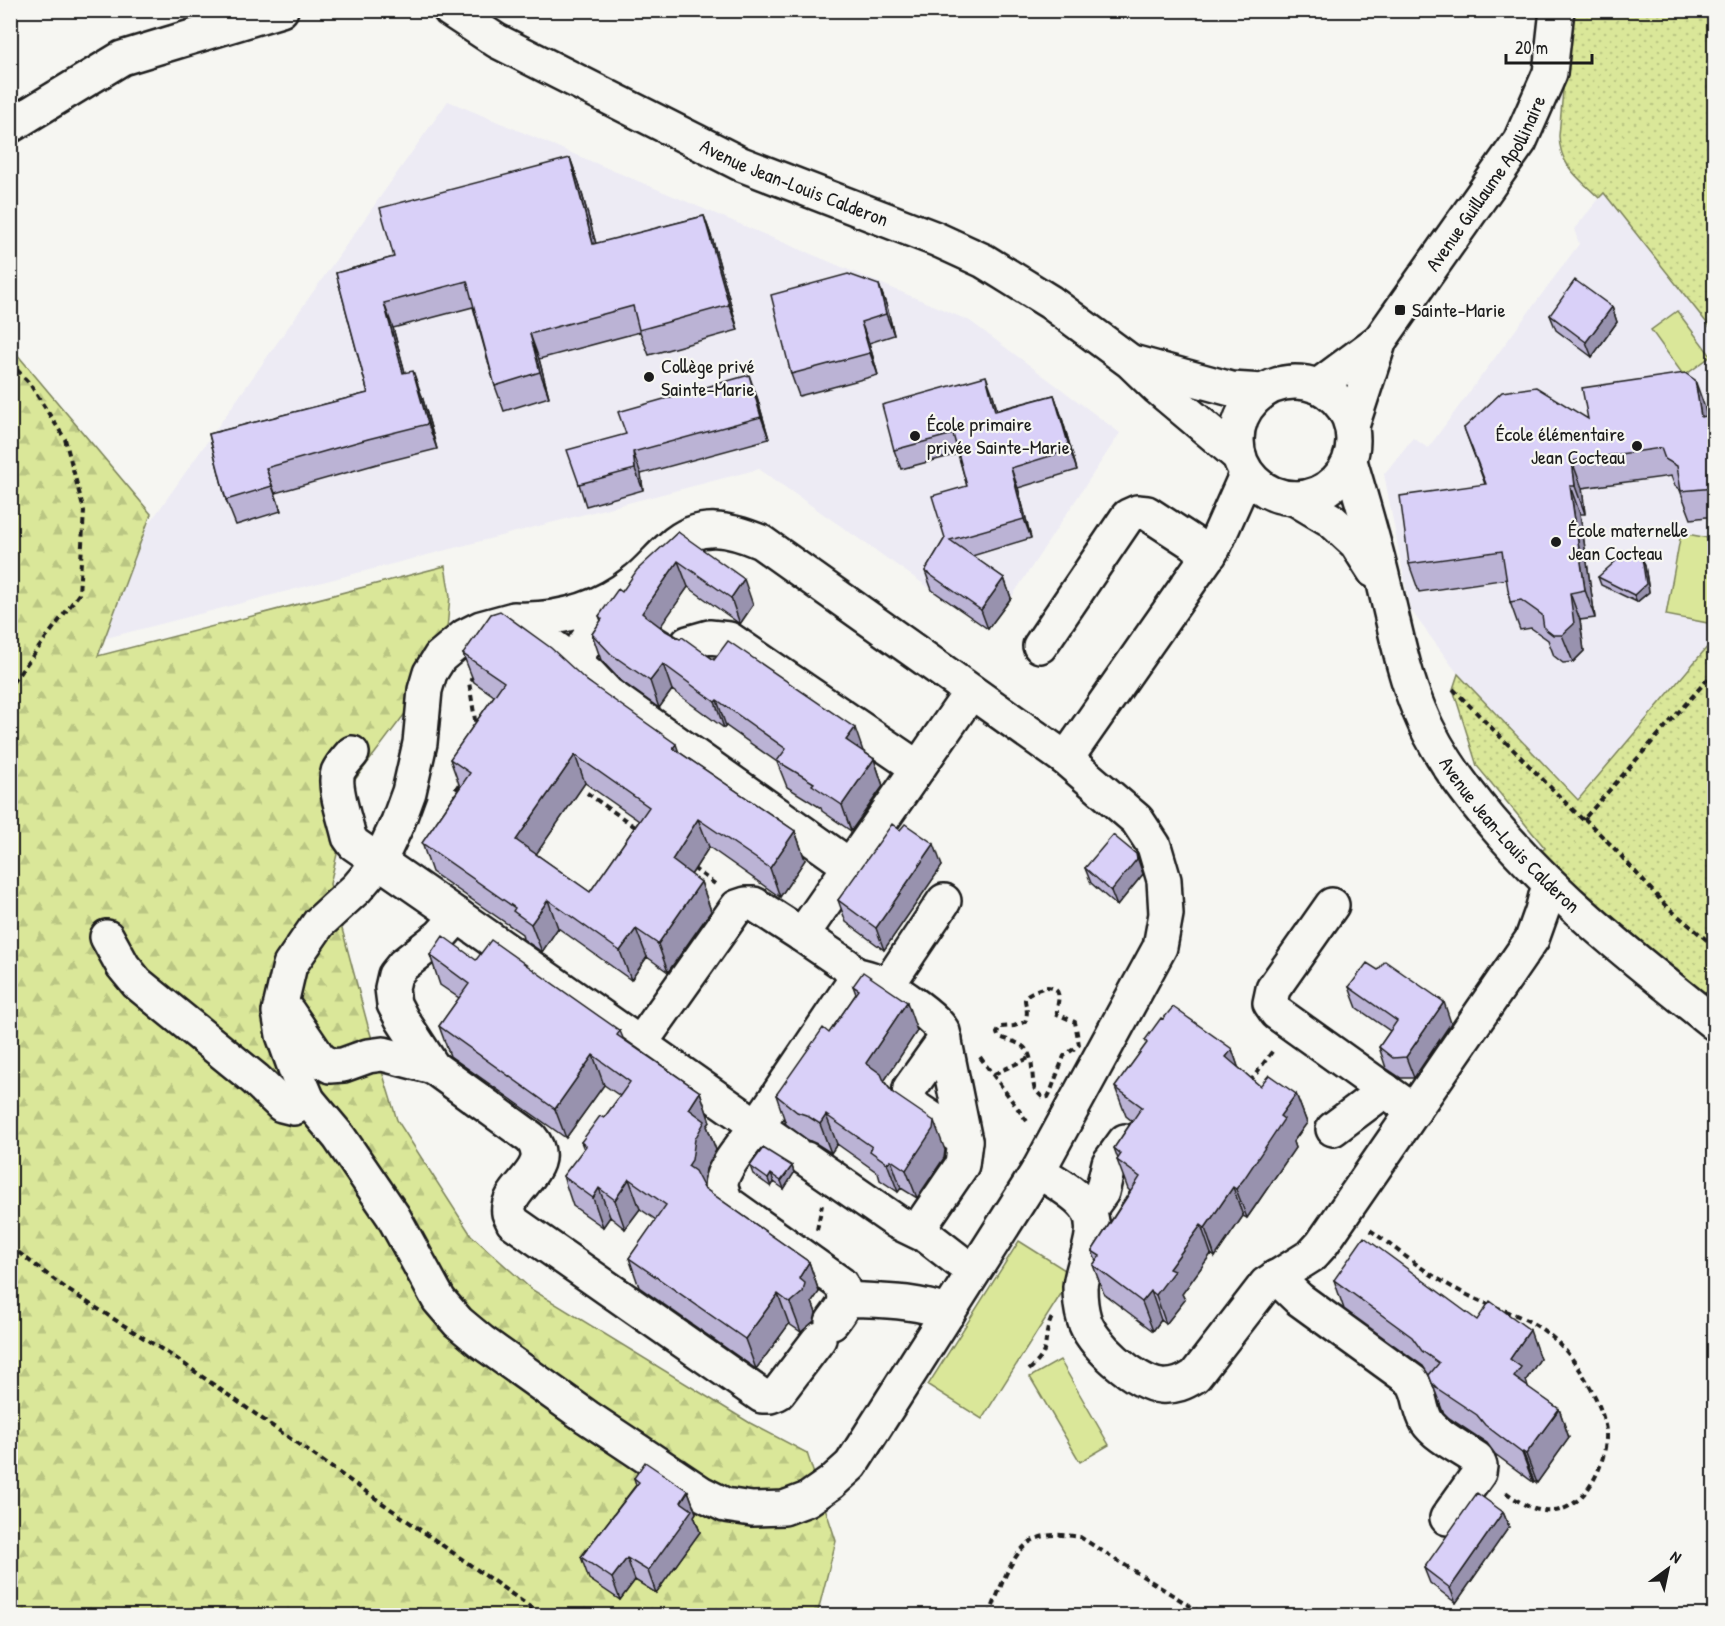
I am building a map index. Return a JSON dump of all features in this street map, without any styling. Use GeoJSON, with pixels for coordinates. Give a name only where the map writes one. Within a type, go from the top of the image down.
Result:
{"type":"FeatureCollection","features":[{"type":"Feature","properties":{"kind":"street"},"geometry":{"type":"LineString","coordinates":[[10,126],[122,58],[281,10]]}},
{"type":"Feature","properties":{"kind":"street","name":"Avenue Jean-Louis Calderon"},"geometry":{"type":"LineString","coordinates":[[450,10],[497,41],[741,164],[960,249],[1050,302],[1131,362],[1243,464],[1259,486],[1331,520],[1356,543],[1386,590]]}},
{"type":"Feature","properties":{"kind":"street","name":"Avenue Guillaume Apollinaire"},"geometry":{"type":"LineString","coordinates":[[1352,426],[1380,340],[1520,141],[1551,73],[1557,10]]}},
{"type":"Feature","properties":{"kind":"street","name":"Avenue Guillaume Apollinaire"},"geometry":{"type":"LineString","coordinates":[[1317,386],[1380,340]]}},
{"type":"Feature","properties":{"kind":"street","name":"Avenue Jean-Louis Calderon"},"geometry":{"type":"LineString","coordinates":[[1131,362],[1231,389],[1263,391],[1280,383],[1299,381],[1317,386],[1334,396],[1345,409],[1352,426],[1354,443],[1350,461],[1386,590],[1402,664],[1419,711],[1439,751],[1472,799],[1515,850],[1549,884],[1643,967],[1714,1023]]}},
{"type":"Feature","properties":{"kind":"street"},"geometry":{"type":"LineString","coordinates":[[1066,759],[1212,550],[1243,464],[1237,438],[1240,420],[1249,403],[1263,391]]}},
{"type":"Feature","properties":{"kind":"street"},"geometry":{"type":"LineString","coordinates":[[1212,550],[1284,497],[1312,496],[1328,488],[1341,476],[1350,461]]}},
{"type":"Feature","properties":{"kind":"street"},"geometry":{"type":"LineString","coordinates":[[1040,646],[1128,516],[1137,512],[1147,513],[1212,550]]}},
{"type":"Feature","properties":{"kind":"street"},"geometry":{"type":"LineString","coordinates":[[723,529],[742,534],[761,542],[1066,759],[1093,784],[1125,808],[1146,832],[1160,862],[1166,897],[1166,914],[1160,947],[1043,1161],[851,1465],[808,1499],[784,1508],[752,1509],[725,1505],[701,1493],[587,1417],[482,1342],[458,1322],[439,1300],[379,1194],[339,1137],[308,1100],[283,1035],[279,1012],[290,965],[320,923],[357,888],[379,862],[398,822],[409,792],[420,743],[425,690],[430,673],[440,657],[465,636],[499,622],[514,619],[552,619],[573,614],[621,592],[685,537],[704,531],[723,529]]}},
{"type":"Feature","properties":{"kind":"street"},"geometry":{"type":"LineString","coordinates":[[573,661],[621,592]]}},
{"type":"Feature","properties":{"kind":"street"},"geometry":{"type":"LineString","coordinates":[[514,619],[573,661],[608,694],[850,866]]}},
{"type":"Feature","properties":{"kind":"street"},"geometry":{"type":"LineString","coordinates":[[688,643],[709,637],[729,639],[918,768]]}},
{"type":"Feature","properties":{"kind":"street"},"geometry":{"type":"LineString","coordinates":[[802,935],[971,692]]}},
{"type":"Feature","properties":{"kind":"street"},"geometry":{"type":"LineString","coordinates":[[352,753],[337,775],[330,815],[354,844],[809,1162],[897,1222],[917,1231],[973,1272]]}},
{"type":"Feature","properties":{"kind":"street"},"geometry":{"type":"LineString","coordinates":[[1043,1161],[1089,1210],[1092,1233],[1080,1285],[1084,1320],[1094,1340],[1139,1379],[1159,1386],[1180,1385],[1195,1376],[1259,1292],[1276,1277],[1312,1255],[1344,1212],[1532,939],[1549,884]]}},
{"type":"Feature","properties":{"kind":"street"},"geometry":{"type":"LineString","coordinates":[[887,986],[944,901]]}},
{"type":"Feature","properties":{"kind":"street"},"geometry":{"type":"LineString","coordinates":[[640,1044],[737,907],[746,904],[754,904],[802,935],[854,974],[871,978],[887,986],[941,1026],[965,1141],[962,1165],[917,1231]]}},
{"type":"Feature","properties":{"kind":"street"},"geometry":{"type":"LineString","coordinates":[[1332,905],[1273,989],[1270,1003],[1277,1013],[1414,1111]]}},
{"type":"Feature","properties":{"kind":"street"},"geometry":{"type":"LineString","coordinates":[[458,916],[440,936],[403,965],[395,975],[392,988],[394,1004],[403,1022],[433,1067],[531,1137],[538,1146],[539,1157],[535,1166],[511,1202],[508,1212],[513,1222],[762,1396],[778,1393],[832,1320],[845,1293],[841,1284],[726,1202],[721,1182],[726,1171],[852,985],[854,974]]}},
{"type":"Feature","properties":{"kind":"street"},"geometry":{"type":"LineString","coordinates":[[1532,939],[1585,917]]}},
{"type":"Feature","properties":{"kind":"street"},"geometry":{"type":"LineString","coordinates":[[107,937],[123,966],[137,983],[255,1079],[282,1106],[294,1108],[308,1100]]}},
{"type":"Feature","properties":{"kind":"street"},"geometry":{"type":"LineString","coordinates":[[281,999],[292,1020],[319,1058],[330,1066],[343,1065],[383,1054],[433,1067]]}},
{"type":"Feature","properties":{"kind":"street"},"geometry":{"type":"LineString","coordinates":[[945,1039],[910,1088],[908,1096],[917,1109],[965,1141]]}},
{"type":"Feature","properties":{"kind":"street"},"geometry":{"type":"LineString","coordinates":[[1333,1129],[1385,1090]]}},
{"type":"Feature","properties":{"kind":"street"},"geometry":{"type":"LineString","coordinates":[[1089,1210],[1102,1192],[1109,1163],[1125,1141]]}},
{"type":"Feature","properties":{"kind":"street"},"geometry":{"type":"LineString","coordinates":[[1276,1277],[1299,1299],[1412,1381],[1418,1389],[1426,1420],[1434,1429],[1477,1459],[1480,1466],[1479,1473],[1447,1518]]}},
{"type":"Feature","properties":{"kind":"street"},"geometry":{"type":"LineString","coordinates":[[832,1320],[913,1303],[948,1312]]}},
{"type":"Feature","properties":{"kind":"path"},"geometry":{"type":"LineString","coordinates":[[10,362],[30,384],[65,439],[84,511],[79,594],[10,686]]}},
{"type":"Feature","properties":{"kind":"path"},"geometry":{"type":"LineString","coordinates":[[1584,818],[1714,672]]}},
{"type":"Feature","properties":{"kind":"path"},"geometry":{"type":"LineString","coordinates":[[476,673],[470,682],[476,728]]}},
{"type":"Feature","properties":{"kind":"path"},"geometry":{"type":"LineString","coordinates":[[1453,689],[1612,846],[1666,906],[1714,946]]}},
{"type":"Feature","properties":{"kind":"path"},"geometry":{"type":"LineString","coordinates":[[458,800],[454,792],[464,775]]}},
{"type":"Feature","properties":{"kind":"path"},"geometry":{"type":"LineString","coordinates":[[587,793],[643,832]]}},
{"type":"Feature","properties":{"kind":"path"},"geometry":{"type":"LineString","coordinates":[[689,865],[726,891],[737,907]]}},
{"type":"Feature","properties":{"kind":"path"},"geometry":{"type":"LineString","coordinates":[[1052,987],[1059,996],[1058,1014],[1075,1022],[1079,1045],[1064,1056],[1048,1097],[1043,1098],[1035,1090],[1031,1057],[1023,1046],[1003,1039],[997,1033],[1001,1027],[1025,1022],[1027,1017],[1025,997],[1028,993],[1052,987]]}},
{"type":"Feature","properties":{"kind":"path"},"geometry":{"type":"LineString","coordinates":[[1247,1090],[1252,1079],[1292,1024]]}},
{"type":"Feature","properties":{"kind":"path"},"geometry":{"type":"LineString","coordinates":[[945,1039],[961,1041],[975,1052],[993,1074],[1043,1161]]}},
{"type":"Feature","properties":{"kind":"path"},"geometry":{"type":"LineString","coordinates":[[993,1074],[1031,1057]]}},
{"type":"Feature","properties":{"kind":"path"},"geometry":{"type":"LineString","coordinates":[[809,1162],[810,1261]]}},
{"type":"Feature","properties":{"kind":"path"},"geometry":{"type":"LineString","coordinates":[[1344,1212],[1457,1290],[1526,1318],[1546,1331],[1566,1351],[1581,1372],[1599,1405],[1606,1430],[1605,1453],[1598,1474],[1575,1502],[1562,1509],[1546,1511],[1530,1507],[1479,1473]]}},
{"type":"Feature","properties":{"kind":"path"},"geometry":{"type":"LineString","coordinates":[[10,1246],[68,1290],[177,1359],[543,1616]]}},
{"type":"Feature","properties":{"kind":"path"},"geometry":{"type":"LineString","coordinates":[[1029,1370],[1045,1353],[1046,1334],[1059,1307],[1068,1300],[1081,1297]]}},
{"type":"Feature","properties":{"kind":"path"},"geometry":{"type":"LineString","coordinates":[[989,1616],[1015,1556],[1036,1538],[1059,1534],[1080,1537],[1206,1616]]}},
{"type":"Feature","properties":{"kind":"shaded area","name":"Collège privé Sainte-Marie"},"geometry":{"type":"Polygon","coordinates":[[[448,101],[970,321],[1120,433],[988,629],[759,469],[60,650],[448,101]]]}},
{"type":"Feature","properties":{"kind":"shaded area","name":"École maternelle Jean Cocteau"},"geometry":{"type":"Polygon","coordinates":[[[1604,193],[1714,332],[1714,639],[1578,801],[1458,674],[1410,609],[1384,474],[1413,438],[1428,448],[1579,244],[1574,229],[1604,193]]]}},
{"type":"Feature","properties":{"kind":"green space"},"geometry":{"type":"Polygon","coordinates":[[[1570,11],[1714,11],[1714,332],[1604,193],[1599,198],[1572,171],[1563,156],[1559,136],[1570,11]]]}},
{"type":"Feature","properties":{"kind":"green space"},"geometry":{"type":"Polygon","coordinates":[[[1677,311],[1711,356],[1684,376],[1651,330],[1677,311]]]}},
{"type":"Feature","properties":{"kind":"green space"},"geometry":{"type":"Polygon","coordinates":[[[10,346],[151,514],[98,656],[445,566],[450,596],[444,662],[354,781],[330,884],[368,1026],[397,1120],[471,1235],[531,1289],[750,1423],[807,1453],[836,1541],[817,1615],[11,1615],[10,346]]]}},
{"type":"Feature","properties":{"kind":"green space"},"geometry":{"type":"Polygon","coordinates":[[[1681,533],[1714,539],[1714,587],[1708,623],[1666,615],[1681,533]]]}},
{"type":"Feature","properties":{"kind":"green space"},"geometry":{"type":"Polygon","coordinates":[[[1714,639],[1714,1004],[1628,937],[1538,854],[1545,848],[1477,766],[1453,689],[1458,674],[1578,800],[1714,639]]]}},
{"type":"Feature","properties":{"kind":"green space"},"geometry":{"type":"Polygon","coordinates":[[[1019,1241],[1073,1275],[982,1419],[928,1385],[1019,1241]]]}},
{"type":"Feature","properties":{"kind":"green space"},"geometry":{"type":"Polygon","coordinates":[[[1060,1360],[1109,1445],[1080,1462],[1030,1377],[1060,1360]]]}},
{"type":"Feature","properties":{"kind":"building"},"geometry":{"type":"Polygon","coordinates":[[[570,158],[593,244],[704,216],[729,305],[639,330],[633,306],[530,334],[540,372],[495,386],[467,281],[384,303],[403,373],[413,371],[428,424],[266,468],[272,486],[226,500],[209,434],[368,393],[336,273],[394,257],[380,208],[570,158]]]}},
{"type":"Feature","properties":{"kind":"building"},"geometry":{"type":"Polygon","coordinates":[[[848,274],[879,285],[886,314],[861,322],[870,353],[791,374],[771,295],[848,274]]]}},
{"type":"Feature","properties":{"kind":"building"},"geometry":{"type":"Polygon","coordinates":[[[1575,280],[1612,307],[1586,342],[1550,315],[1575,280]]]}},
{"type":"Feature","properties":{"kind":"building"},"geometry":{"type":"Polygon","coordinates":[[[1685,373],[1695,380],[1701,417],[1714,415],[1714,488],[1681,491],[1677,466],[1665,459],[1661,448],[1572,461],[1575,486],[1570,486],[1585,590],[1570,593],[1574,624],[1562,635],[1553,635],[1544,628],[1542,615],[1521,600],[1510,602],[1502,551],[1409,564],[1400,496],[1486,484],[1464,428],[1502,392],[1536,387],[1588,419],[1582,388],[1685,373]]]}},
{"type":"Feature","properties":{"kind":"building"},"geometry":{"type":"Polygon","coordinates":[[[749,375],[761,417],[633,452],[635,469],[579,484],[567,450],[626,434],[618,412],[749,375]]]}},
{"type":"Feature","properties":{"kind":"building"},"geometry":{"type":"Polygon","coordinates":[[[986,376],[995,411],[1054,395],[1070,450],[1011,468],[1024,519],[950,540],[1004,578],[981,610],[925,571],[945,538],[932,496],[967,486],[953,434],[894,450],[882,405],[986,376]]]}},
{"type":"Feature","properties":{"kind":"building"},"geometry":{"type":"Polygon","coordinates":[[[678,532],[744,579],[731,598],[678,561],[642,613],[666,631],[680,639],[682,637],[714,660],[728,641],[855,728],[846,740],[874,759],[842,805],[812,785],[814,783],[777,761],[786,749],[717,700],[715,702],[663,664],[650,681],[611,654],[592,634],[602,619],[599,616],[618,589],[622,592],[637,570],[678,532]]]}},
{"type":"Feature","properties":{"kind":"building"},"geometry":{"type":"Polygon","coordinates":[[[1628,550],[1642,558],[1646,584],[1634,595],[1598,577],[1628,550]]]}},
{"type":"Feature","properties":{"kind":"building"},"geometry":{"type":"Polygon","coordinates":[[[500,611],[551,648],[587,681],[676,744],[673,748],[795,831],[770,868],[698,819],[672,860],[701,882],[658,944],[636,929],[620,951],[548,900],[531,924],[513,911],[515,908],[422,843],[470,773],[450,759],[504,682],[463,654],[491,614],[500,611]],[[575,755],[516,840],[590,892],[649,807],[575,755]]]}},
{"type":"Feature","properties":{"kind":"building"},"geometry":{"type":"Polygon","coordinates":[[[892,824],[900,830],[905,824],[934,844],[876,928],[838,900],[892,824]]]}},
{"type":"Feature","properties":{"kind":"building"},"geometry":{"type":"Polygon","coordinates":[[[1113,835],[1136,854],[1137,859],[1111,891],[1085,868],[1113,835]]]}},
{"type":"Feature","properties":{"kind":"building"},"geometry":{"type":"Polygon","coordinates":[[[443,936],[476,960],[491,940],[620,1031],[617,1035],[700,1092],[689,1109],[705,1121],[695,1139],[692,1160],[688,1166],[695,1171],[704,1188],[809,1262],[799,1278],[805,1283],[803,1292],[790,1303],[778,1294],[745,1339],[629,1258],[666,1205],[629,1179],[615,1200],[599,1188],[593,1198],[563,1176],[586,1146],[581,1142],[600,1116],[604,1118],[630,1082],[593,1055],[555,1109],[439,1026],[469,984],[430,955],[443,936]]]}},
{"type":"Feature","properties":{"kind":"building"},"geometry":{"type":"Polygon","coordinates":[[[1385,961],[1444,1002],[1406,1057],[1393,1058],[1379,1047],[1397,1021],[1349,987],[1367,963],[1378,970],[1385,961]]]}},
{"type":"Feature","properties":{"kind":"building"},"geometry":{"type":"Polygon","coordinates":[[[863,972],[907,1002],[866,1063],[881,1074],[893,1093],[934,1121],[933,1129],[906,1170],[891,1160],[887,1163],[870,1151],[872,1147],[826,1115],[820,1124],[797,1112],[776,1095],[823,1028],[829,1033],[859,990],[853,986],[863,972]]]}},
{"type":"Feature","properties":{"kind":"building"},"geometry":{"type":"Polygon","coordinates":[[[1173,1007],[1232,1049],[1226,1057],[1260,1086],[1269,1075],[1296,1094],[1280,1116],[1284,1119],[1244,1179],[1236,1189],[1233,1187],[1205,1228],[1201,1225],[1169,1269],[1174,1271],[1156,1295],[1151,1291],[1142,1302],[1093,1265],[1100,1256],[1092,1251],[1140,1177],[1117,1160],[1121,1154],[1114,1148],[1142,1107],[1115,1087],[1147,1043],[1145,1040],[1161,1018],[1163,1019],[1173,1007]]]}},
{"type":"Feature","properties":{"kind":"building"},"geometry":{"type":"Polygon","coordinates":[[[763,1148],[792,1166],[781,1181],[771,1174],[768,1179],[750,1166],[763,1148]]]}},
{"type":"Feature","properties":{"kind":"building"},"geometry":{"type":"Polygon","coordinates":[[[1364,1237],[1477,1320],[1490,1301],[1530,1330],[1510,1359],[1521,1367],[1514,1377],[1559,1409],[1526,1454],[1485,1425],[1477,1415],[1438,1389],[1432,1383],[1429,1375],[1439,1363],[1422,1351],[1412,1337],[1334,1280],[1364,1237]]]}},
{"type":"Feature","properties":{"kind":"building"},"geometry":{"type":"Polygon","coordinates":[[[645,1462],[688,1491],[681,1502],[692,1510],[648,1571],[627,1558],[612,1578],[581,1557],[639,1482],[634,1478],[645,1462]]]}},
{"type":"Feature","properties":{"kind":"building"},"geometry":{"type":"Polygon","coordinates":[[[1477,1493],[1503,1512],[1450,1588],[1424,1568],[1477,1493]]]}},
{"type":"Feature","properties":{"kind":"place","name":"Sainte-Marie"},"geometry":{"type":"Point","coordinates":[1400,310]}},
{"type":"Feature","properties":{"kind":"place","name":"Collège privé Sainte-Marie"},"geometry":{"type":"Point","coordinates":[649,377]}},
{"type":"Feature","properties":{"kind":"place","name":"École primaire privée Sainte-Marie"},"geometry":{"type":"Point","coordinates":[915,436]}},
{"type":"Feature","properties":{"kind":"place","name":"École élémentaire Jean Cocteau"},"geometry":{"type":"Point","coordinates":[1637,446]}},
{"type":"Feature","properties":{"kind":"place","name":"École maternelle Jean Cocteau"},"geometry":{"type":"Point","coordinates":[1556,542]}}]}
